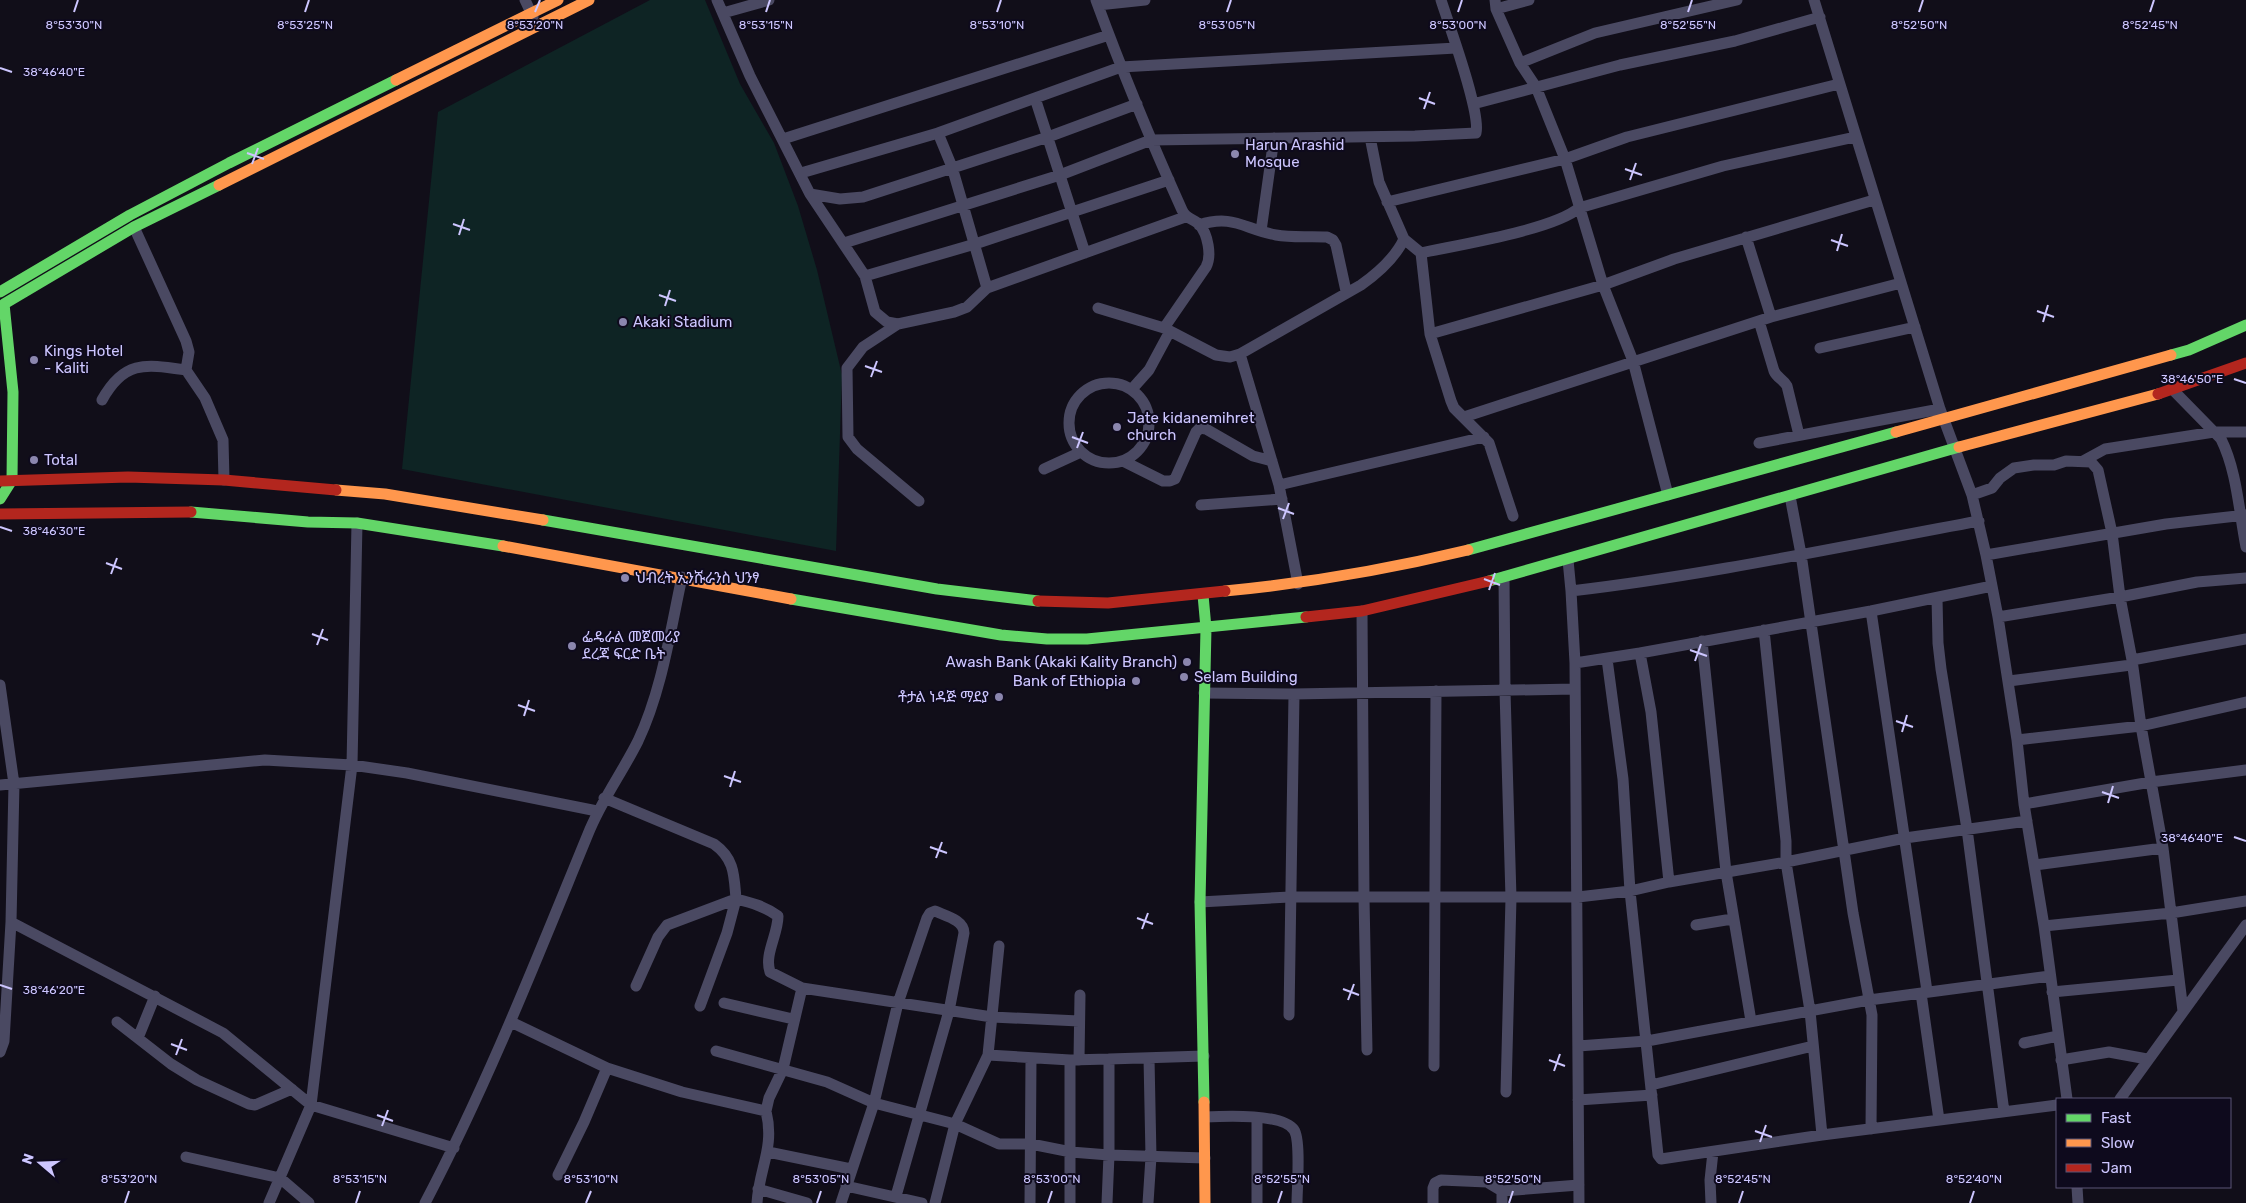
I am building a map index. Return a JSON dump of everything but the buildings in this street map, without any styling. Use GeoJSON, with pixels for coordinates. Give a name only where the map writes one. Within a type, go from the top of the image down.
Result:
{"type":"FeatureCollection","features":[{"type":"Feature","properties":{"kind":"main road"},"geometry":{"type":"LineString","coordinates":[[0,292],[130,215],[204,176],[558,0]]}},
{"type":"Feature","properties":{"kind":"main road"},"geometry":{"type":"LineString","coordinates":[[0,498],[12,480],[13,392],[2,301],[134,227],[589,0]]}},
{"type":"Feature","properties":{"kind":"main road"},"geometry":{"type":"LineString","coordinates":[[0,481],[128,477],[224,480],[384,494],[697,546],[937,589],[1024,601],[1108,603],[1298,584],[1396,568],[1517,538],[1942,414],[2189,350],[2246,326]]}},
{"type":"Feature","properties":{"kind":"main road"},"geometry":{"type":"LineString","coordinates":[[0,514],[184,511],[308,522],[357,524],[521,549],[682,577],[894,618],[1001,635],[1047,639],[1087,639],[1362,611],[1568,560],[1954,448],[2173,390],[2246,363]]}},
{"type":"Feature","properties":{"kind":"main road"},"geometry":{"type":"LineString","coordinates":[[1203,595],[1206,628],[1200,902],[1205,1203]]}},
{"type":"Feature","properties":{"kind":"street"},"geometry":{"type":"LineString","coordinates":[[526,0],[537,26]]}},
{"type":"Feature","properties":{"kind":"street"},"geometry":{"type":"LineString","coordinates":[[717,0],[750,76],[810,194],[865,276],[875,312],[887,322],[898,324]]}},
{"type":"Feature","properties":{"kind":"street"},"geometry":{"type":"LineString","coordinates":[[723,13],[769,0]]}},
{"type":"Feature","properties":{"kind":"street"},"geometry":{"type":"LineString","coordinates":[[1132,389],[1148,370],[1167,330],[1209,260],[1207,243],[1199,225],[1185,216],[1151,140],[1097,2],[1145,0]]}},
{"type":"Feature","properties":{"kind":"street"},"geometry":{"type":"LineString","coordinates":[[844,244],[1060,175],[1151,140],[1370,137],[1476,133],[1478,126],[1473,104],[1441,0]]}},
{"type":"Feature","properties":{"kind":"street"},"geometry":{"type":"LineString","coordinates":[[1530,0],[1495,4],[1520,63],[1536,87],[1564,159],[1603,284],[1633,361],[1668,495]]}},
{"type":"Feature","properties":{"kind":"street"},"geometry":{"type":"LineString","coordinates":[[1520,63],[1595,33],[1737,0]]}},
{"type":"Feature","properties":{"kind":"street"},"geometry":{"type":"LineString","coordinates":[[1814,0],[1914,327],[1942,414],[1972,495],[1986,555],[2009,682],[2024,804],[2044,926],[2067,1098]]}},
{"type":"Feature","properties":{"kind":"street"},"geometry":{"type":"LineString","coordinates":[[1473,104],[1620,66],[1735,42],[1820,17]]}},
{"type":"Feature","properties":{"kind":"street"},"geometry":{"type":"LineString","coordinates":[[783,139],[1109,35]]}},
{"type":"Feature","properties":{"kind":"street"},"geometry":{"type":"LineString","coordinates":[[801,173],[938,133],[1121,66],[1456,48]]}},
{"type":"Feature","properties":{"kind":"street"},"geometry":{"type":"LineString","coordinates":[[1387,202],[1564,159],[1627,137],[1839,84]]}},
{"type":"Feature","properties":{"kind":"street"},"geometry":{"type":"LineString","coordinates":[[1035,98],[1085,253]]}},
{"type":"Feature","properties":{"kind":"street"},"geometry":{"type":"LineString","coordinates":[[810,194],[840,199],[863,197],[1048,137],[1137,104]]}},
{"type":"Feature","properties":{"kind":"street"},"geometry":{"type":"LineString","coordinates":[[938,133],[952,167],[987,288]]}},
{"type":"Feature","properties":{"kind":"street"},"geometry":{"type":"LineString","coordinates":[[1370,137],[1379,182],[1387,202],[1402,230],[1404,239],[1421,254],[1430,334],[1450,401],[1484,437],[1493,452],[1513,516]]}},
{"type":"Feature","properties":{"kind":"street"},"geometry":{"type":"LineString","coordinates":[[1421,254],[1543,224],[1571,214],[1578,208],[1723,166],[1855,137]]}},
{"type":"Feature","properties":{"kind":"street"},"geometry":{"type":"LineString","coordinates":[[1261,232],[1274,138]]}},
{"type":"Feature","properties":{"kind":"street"},"geometry":{"type":"LineString","coordinates":[[865,276],[975,244],[1169,180]]}},
{"type":"Feature","properties":{"kind":"street"},"geometry":{"type":"LineString","coordinates":[[1430,334],[1603,284],[1746,237],[1874,200]]}},
{"type":"Feature","properties":{"kind":"street"},"geometry":{"type":"LineString","coordinates":[[920,501],[857,449],[848,437],[847,368],[863,347],[898,324],[954,312],[966,307],[987,288],[1185,216]]}},
{"type":"Feature","properties":{"kind":"street"},"geometry":{"type":"LineString","coordinates":[[1199,225],[1213,220],[1231,221],[1261,232],[1277,235],[1327,236],[1333,240],[1346,291]]}},
{"type":"Feature","properties":{"kind":"street"},"geometry":{"type":"LineString","coordinates":[[134,227],[186,342],[189,352],[186,370],[205,398],[223,440],[224,480]]}},
{"type":"Feature","properties":{"kind":"street"},"geometry":{"type":"LineString","coordinates":[[1746,237],[1771,317]]}},
{"type":"Feature","properties":{"kind":"street"},"geometry":{"type":"LineString","coordinates":[[1098,308],[1167,330],[1216,355],[1230,357],[1240,354],[1372,277],[1393,256],[1404,239]]}},
{"type":"Feature","properties":{"kind":"street"},"geometry":{"type":"LineString","coordinates":[[1464,417],[1771,317],[1901,283]]}},
{"type":"Feature","properties":{"kind":"street"},"geometry":{"type":"LineString","coordinates":[[1759,321],[1776,376],[1785,382],[1799,435]]}},
{"type":"Feature","properties":{"kind":"street"},"geometry":{"type":"LineString","coordinates":[[1820,348],[1914,327]]}},
{"type":"Feature","properties":{"kind":"street"},"geometry":{"type":"LineString","coordinates":[[1240,354],[1279,485],[1298,584]]}},
{"type":"Feature","properties":{"kind":"street"},"geometry":{"type":"LineString","coordinates":[[102,400],[110,385],[123,372],[140,367],[186,370]]}},
{"type":"Feature","properties":{"kind":"street"},"geometry":{"type":"LineString","coordinates":[[1103,382],[1118,383],[1132,389],[1142,399],[1148,413],[1149,428],[1145,442],[1136,454],[1123,461],[1108,463],[1093,460],[1081,452],[1072,440],[1069,425],[1071,410],[1078,397],[1089,388],[1103,382]]}},
{"type":"Feature","properties":{"kind":"street"},"geometry":{"type":"LineString","coordinates":[[2173,390],[2214,432],[2224,446],[2243,516],[2246,547]]}},
{"type":"Feature","properties":{"kind":"street"},"geometry":{"type":"LineString","coordinates":[[1759,443],[1799,435],[1942,414]]}},
{"type":"Feature","properties":{"kind":"street"},"geometry":{"type":"LineString","coordinates":[[1123,461],[1163,481],[1176,479],[1196,432],[1200,428],[1206,429],[1252,456],[1272,461]]}},
{"type":"Feature","properties":{"kind":"street"},"geometry":{"type":"LineString","coordinates":[[2083,461],[2105,449],[2214,432],[2246,432]]}},
{"type":"Feature","properties":{"kind":"street"},"geometry":{"type":"LineString","coordinates":[[1279,485],[1484,437]]}},
{"type":"Feature","properties":{"kind":"street"},"geometry":{"type":"LineString","coordinates":[[1044,469],[1081,452]]}},
{"type":"Feature","properties":{"kind":"street"},"geometry":{"type":"LineString","coordinates":[[1972,495],[1992,488],[2000,478],[2014,468],[2083,461],[2091,462],[2098,470],[2112,533],[2120,597],[2163,848],[2183,1011]]}},
{"type":"Feature","properties":{"kind":"street"},"geometry":{"type":"LineString","coordinates":[[1790,496],[1802,554],[1844,850],[1872,1015],[1871,1129]]}},
{"type":"Feature","properties":{"kind":"street"},"geometry":{"type":"LineString","coordinates":[[1201,505],[1282,499]]}},
{"type":"Feature","properties":{"kind":"street"},"geometry":{"type":"LineString","coordinates":[[1986,555],[2166,524],[2243,516]]}},
{"type":"Feature","properties":{"kind":"street"},"geometry":{"type":"LineString","coordinates":[[1571,591],[1625,585],[1978,521]]}},
{"type":"Feature","properties":{"kind":"street"},"geometry":{"type":"LineString","coordinates":[[269,1203],[311,1105],[352,766],[357,524]]}},
{"type":"Feature","properties":{"kind":"street"},"geometry":{"type":"LineString","coordinates":[[1568,560],[1575,663],[1578,897],[1578,1203]]}},
{"type":"Feature","properties":{"kind":"street"},"geometry":{"type":"LineString","coordinates":[[425,1203],[454,1148],[511,1022],[597,811],[637,741],[650,710],[659,681],[682,577]]}},
{"type":"Feature","properties":{"kind":"street"},"geometry":{"type":"LineString","coordinates":[[1504,577],[1511,898],[1506,1092]]}},
{"type":"Feature","properties":{"kind":"street"},"geometry":{"type":"LineString","coordinates":[[1998,617],[2197,582],[2246,578]]}},
{"type":"Feature","properties":{"kind":"street"},"geometry":{"type":"LineString","coordinates":[[1575,663],[1872,611],[1992,586]]}},
{"type":"Feature","properties":{"kind":"street"},"geometry":{"type":"LineString","coordinates":[[1937,598],[1938,643],[1967,829],[2004,1112]]}},
{"type":"Feature","properties":{"kind":"street"},"geometry":{"type":"LineString","coordinates":[[1362,611],[1367,1050]]}},
{"type":"Feature","properties":{"kind":"street"},"geometry":{"type":"LineString","coordinates":[[1872,611],[1905,838],[1939,1120]]}},
{"type":"Feature","properties":{"kind":"street"},"geometry":{"type":"LineString","coordinates":[[1764,630],[1786,841],[1786,862],[1810,1011],[1822,1136]]}},
{"type":"Feature","properties":{"kind":"street"},"geometry":{"type":"LineString","coordinates":[[2009,682],[2132,662],[2246,640]]}},
{"type":"Feature","properties":{"kind":"street"},"geometry":{"type":"LineString","coordinates":[[1702,641],[1732,919],[1751,1021]]}},
{"type":"Feature","properties":{"kind":"street"},"geometry":{"type":"LineString","coordinates":[[1640,653],[1650,712],[1669,882]]}},
{"type":"Feature","properties":{"kind":"street"},"geometry":{"type":"LineString","coordinates":[[1606,659],[1623,780],[1630,891],[1658,1155],[1661,1159],[2056,1105]]}},
{"type":"Feature","properties":{"kind":"street"},"geometry":{"type":"LineString","coordinates":[[0,685],[14,784],[11,922],[4,1041],[0,1052]]}},
{"type":"Feature","properties":{"kind":"street"},"geometry":{"type":"LineString","coordinates":[[1204,693],[1294,694],[1575,689]]}},
{"type":"Feature","properties":{"kind":"street"},"geometry":{"type":"LineString","coordinates":[[1434,1066],[1436,691]]}},
{"type":"Feature","properties":{"kind":"street"},"geometry":{"type":"LineString","coordinates":[[1289,1015],[1294,694]]}},
{"type":"Feature","properties":{"kind":"street"},"geometry":{"type":"LineString","coordinates":[[2017,740],[2141,726],[2246,702]]}},
{"type":"Feature","properties":{"kind":"street"},"geometry":{"type":"LineString","coordinates":[[0,785],[247,760],[352,766],[406,773],[597,811]]}},
{"type":"Feature","properties":{"kind":"street"},"geometry":{"type":"LineString","coordinates":[[2024,804],[2151,782],[2246,770]]}},
{"type":"Feature","properties":{"kind":"street"},"geometry":{"type":"LineString","coordinates":[[604,798],[714,844],[729,858],[733,872],[736,900],[728,933],[700,1006]]}},
{"type":"Feature","properties":{"kind":"street"},"geometry":{"type":"LineString","coordinates":[[1200,902],[1290,897],[1578,897],[1630,891],[1905,838],[2027,820]]}},
{"type":"Feature","properties":{"kind":"street"},"geometry":{"type":"LineString","coordinates":[[2035,866],[2163,848]]}},
{"type":"Feature","properties":{"kind":"street"},"geometry":{"type":"LineString","coordinates":[[636,986],[658,937],[667,925],[736,900],[759,904],[778,916],[778,926],[768,964],[770,972],[802,988],[992,1017],[1079,1021]]}},
{"type":"Feature","properties":{"kind":"street"},"geometry":{"type":"LineString","coordinates":[[2044,926],[2172,913],[2246,901]]}},
{"type":"Feature","properties":{"kind":"street"},"geometry":{"type":"LineString","coordinates":[[841,1203],[874,1103],[898,1003],[927,918],[930,913],[935,911],[960,922],[964,927],[949,1011],[896,1196]]}},
{"type":"Feature","properties":{"kind":"street"},"geometry":{"type":"LineString","coordinates":[[1696,925],[1732,919]]}},
{"type":"Feature","properties":{"kind":"street"},"geometry":{"type":"LineString","coordinates":[[11,922],[223,1033],[311,1105],[454,1148]]}},
{"type":"Feature","properties":{"kind":"street"},"geometry":{"type":"LineString","coordinates":[[2121,1098],[2147,1059],[2246,925]]}},
{"type":"Feature","properties":{"kind":"street"},"geometry":{"type":"LineString","coordinates":[[935,1203],[955,1124],[988,1055],[999,946]]}},
{"type":"Feature","properties":{"kind":"street"},"geometry":{"type":"LineString","coordinates":[[1578,1046],[1647,1041],[1869,1000],[2050,976]]}},
{"type":"Feature","properties":{"kind":"street"},"geometry":{"type":"LineString","coordinates":[[2052,992],[2178,980]]}},
{"type":"Feature","properties":{"kind":"street"},"geometry":{"type":"LineString","coordinates":[[756,1203],[768,1152],[770,1126],[766,1111],[769,1098],[783,1069],[793,1019],[802,988]]}},
{"type":"Feature","properties":{"kind":"street"},"geometry":{"type":"LineString","coordinates":[[138,1038],[154,996]]}},
{"type":"Feature","properties":{"kind":"street"},"geometry":{"type":"LineString","coordinates":[[1070,1203],[1074,1060],[1080,996]]}},
{"type":"Feature","properties":{"kind":"street"},"geometry":{"type":"LineString","coordinates":[[724,1004],[793,1019]]}},
{"type":"Feature","properties":{"kind":"street"},"geometry":{"type":"LineString","coordinates":[[117,1022],[171,1064],[197,1080],[248,1104],[255,1104],[292,1089]]}},
{"type":"Feature","properties":{"kind":"street"},"geometry":{"type":"LineString","coordinates":[[511,1022],[607,1068],[682,1092],[766,1111]]}},
{"type":"Feature","properties":{"kind":"street"},"geometry":{"type":"LineString","coordinates":[[2024,1043],[2058,1036]]}},
{"type":"Feature","properties":{"kind":"street"},"geometry":{"type":"LineString","coordinates":[[1578,1100],[1651,1090],[1813,1046]]}},
{"type":"Feature","properties":{"kind":"street"},"geometry":{"type":"LineString","coordinates":[[716,1050],[828,1082],[874,1103],[955,1124],[999,1144],[1031,1144],[1070,1152],[1109,1155],[1205,1158]]}},
{"type":"Feature","properties":{"kind":"street"},"geometry":{"type":"LineString","coordinates":[[2061,1060],[2109,1052],[2147,1059]]}},
{"type":"Feature","properties":{"kind":"street"},"geometry":{"type":"LineString","coordinates":[[988,1055],[1074,1060],[1204,1056]]}},
{"type":"Feature","properties":{"kind":"street"},"geometry":{"type":"LineString","coordinates":[[1108,1203],[1109,1058]]}},
{"type":"Feature","properties":{"kind":"street"},"geometry":{"type":"LineString","coordinates":[[1148,1203],[1150,1156],[1149,1058]]}},
{"type":"Feature","properties":{"kind":"street"},"geometry":{"type":"LineString","coordinates":[[1030,1203],[1031,1059]]}},
{"type":"Feature","properties":{"kind":"street"},"geometry":{"type":"LineString","coordinates":[[558,1175],[584,1122],[607,1068]]}},
{"type":"Feature","properties":{"kind":"street"},"geometry":{"type":"LineString","coordinates":[[1205,1117],[1257,1118],[1282,1122],[1295,1130],[1298,1138],[1297,1203]]}},
{"type":"Feature","properties":{"kind":"street"},"geometry":{"type":"LineString","coordinates":[[1257,1118],[1257,1203]]}},
{"type":"Feature","properties":{"kind":"street"},"geometry":{"type":"LineString","coordinates":[[768,1152],[851,1169]]}},
{"type":"Feature","properties":{"kind":"street"},"geometry":{"type":"LineString","coordinates":[[1711,1203],[1710,1180],[1713,1152]]}},
{"type":"Feature","properties":{"kind":"street"},"geometry":{"type":"LineString","coordinates":[[186,1157],[280,1178],[309,1203]]}},
{"type":"Feature","properties":{"kind":"street"},"geometry":{"type":"LineString","coordinates":[[1432,1203],[1433,1188],[1435,1183],[1441,1180],[1487,1182],[1502,1191],[1579,1185]]}},
{"type":"Feature","properties":{"kind":"street"},"geometry":{"type":"LineString","coordinates":[[846,1186],[922,1203]]}},
{"type":"Feature","properties":{"kind":"street"},"geometry":{"type":"LineString","coordinates":[[2077,1188],[2078,1203]]}},
{"type":"Feature","properties":{"kind":"street"},"geometry":{"type":"LineString","coordinates":[[758,1190],[807,1203]]}},
{"type":"Feature","properties":{"kind":"street"},"geometry":{"type":"LineString","coordinates":[[1502,1191],[1502,1203]]}},
{"type":"Feature","properties":{"kind":"green space","name":"Akaki Stadium"},"geometry":{"type":"Polygon","coordinates":[[[650,0],[705,0],[740,84],[774,143],[798,206],[817,270],[842,375],[836,551],[402,469],[438,112],[650,0]]]}},
{"type":"Feature","properties":{"kind":"traffic: fast"},"geometry":{"type":"LineString","coordinates":[[0,292],[130,215],[229,163],[396,80]]}},
{"type":"Feature","properties":{"kind":"traffic: fast"},"geometry":{"type":"LineString","coordinates":[[0,499],[12,480],[13,392],[4,304],[134,227],[219,185]]}},
{"type":"Feature","properties":{"kind":"traffic: fast"},"geometry":{"type":"LineString","coordinates":[[2171,355],[2189,350],[2246,325]]}},
{"type":"Feature","properties":{"kind":"traffic: fast"},"geometry":{"type":"LineString","coordinates":[[1468,550],[1896,432]]}},
{"type":"Feature","properties":{"kind":"traffic: fast"},"geometry":{"type":"LineString","coordinates":[[1489,581],[1959,447]]}},
{"type":"Feature","properties":{"kind":"traffic: fast"},"geometry":{"type":"LineString","coordinates":[[191,512],[308,522],[357,523],[503,546]]}},
{"type":"Feature","properties":{"kind":"traffic: fast"},"geometry":{"type":"LineString","coordinates":[[543,520],[937,589],[1038,601]]}},
{"type":"Feature","properties":{"kind":"traffic: fast"},"geometry":{"type":"LineString","coordinates":[[1203,595],[1206,628],[1200,902],[1204,1102]]}},
{"type":"Feature","properties":{"kind":"traffic: fast"},"geometry":{"type":"LineString","coordinates":[[791,599],[1001,635],[1047,639],[1087,639],[1306,617]]}},
{"type":"Feature","properties":{"kind":"traffic: slow"},"geometry":{"type":"LineString","coordinates":[[396,80],[558,0]]}},
{"type":"Feature","properties":{"kind":"traffic: slow"},"geometry":{"type":"LineString","coordinates":[[219,185],[589,0]]}},
{"type":"Feature","properties":{"kind":"traffic: slow"},"geometry":{"type":"LineString","coordinates":[[1896,432],[2171,355]]}},
{"type":"Feature","properties":{"kind":"traffic: slow"},"geometry":{"type":"LineString","coordinates":[[1959,447],[2158,394]]}},
{"type":"Feature","properties":{"kind":"traffic: slow"},"geometry":{"type":"LineString","coordinates":[[336,490],[385,494],[543,520]]}},
{"type":"Feature","properties":{"kind":"traffic: slow"},"geometry":{"type":"LineString","coordinates":[[503,546],[791,599]]}},
{"type":"Feature","properties":{"kind":"traffic: slow"},"geometry":{"type":"LineString","coordinates":[[1225,591],[1347,575],[1468,550]]}},
{"type":"Feature","properties":{"kind":"traffic: slow"},"geometry":{"type":"LineString","coordinates":[[1204,1102],[1205,1203]]}},
{"type":"Feature","properties":{"kind":"traffic: jam"},"geometry":{"type":"LineString","coordinates":[[2158,394],[2246,363]]}},
{"type":"Feature","properties":{"kind":"traffic: jam"},"geometry":{"type":"LineString","coordinates":[[0,481],[128,477],[224,480],[336,490]]}},
{"type":"Feature","properties":{"kind":"traffic: jam"},"geometry":{"type":"LineString","coordinates":[[0,514],[191,512]]}},
{"type":"Feature","properties":{"kind":"traffic: jam"},"geometry":{"type":"LineString","coordinates":[[1306,617],[1362,611],[1489,581]]}},
{"type":"Feature","properties":{"kind":"traffic: jam"},"geometry":{"type":"LineString","coordinates":[[1038,601],[1108,603],[1225,591]]}},
{"type":"Feature","properties":{"kind":"place","name":"Harun Arashid Mosque"},"geometry":{"type":"Point","coordinates":[1235,154]}},
{"type":"Feature","properties":{"kind":"place","name":"Akaki Stadium"},"geometry":{"type":"Point","coordinates":[623,322]}},
{"type":"Feature","properties":{"kind":"place","name":"Kings Hotel - Kaliti"},"geometry":{"type":"Point","coordinates":[34,360]}},
{"type":"Feature","properties":{"kind":"place","name":"Jate kidanemihret church"},"geometry":{"type":"Point","coordinates":[1117,427]}},
{"type":"Feature","properties":{"kind":"place","name":"Total"},"geometry":{"type":"Point","coordinates":[34,460]}},
{"type":"Feature","properties":{"kind":"place","name":"ህብረት ኢንሹራንስ ህንፃ"},"geometry":{"type":"Point","coordinates":[625,578]}},
{"type":"Feature","properties":{"kind":"place","name":"ፌዴራል መጀመሪያ ደረጃ ፍርድ ቤት"},"geometry":{"type":"Point","coordinates":[572,646]}},
{"type":"Feature","properties":{"kind":"place","name":"Awash Bank (Akaki Kality Branch)"},"geometry":{"type":"Point","coordinates":[1187,662]}},
{"type":"Feature","properties":{"kind":"place","name":"Selam Building"},"geometry":{"type":"Point","coordinates":[1184,677]}},
{"type":"Feature","properties":{"kind":"place","name":"Bank of Ethiopia"},"geometry":{"type":"Point","coordinates":[1136,681]}},
{"type":"Feature","properties":{"kind":"place","name":"ቶታል ነዳጅ ማደያ"},"geometry":{"type":"Point","coordinates":[999,697]}}]}
